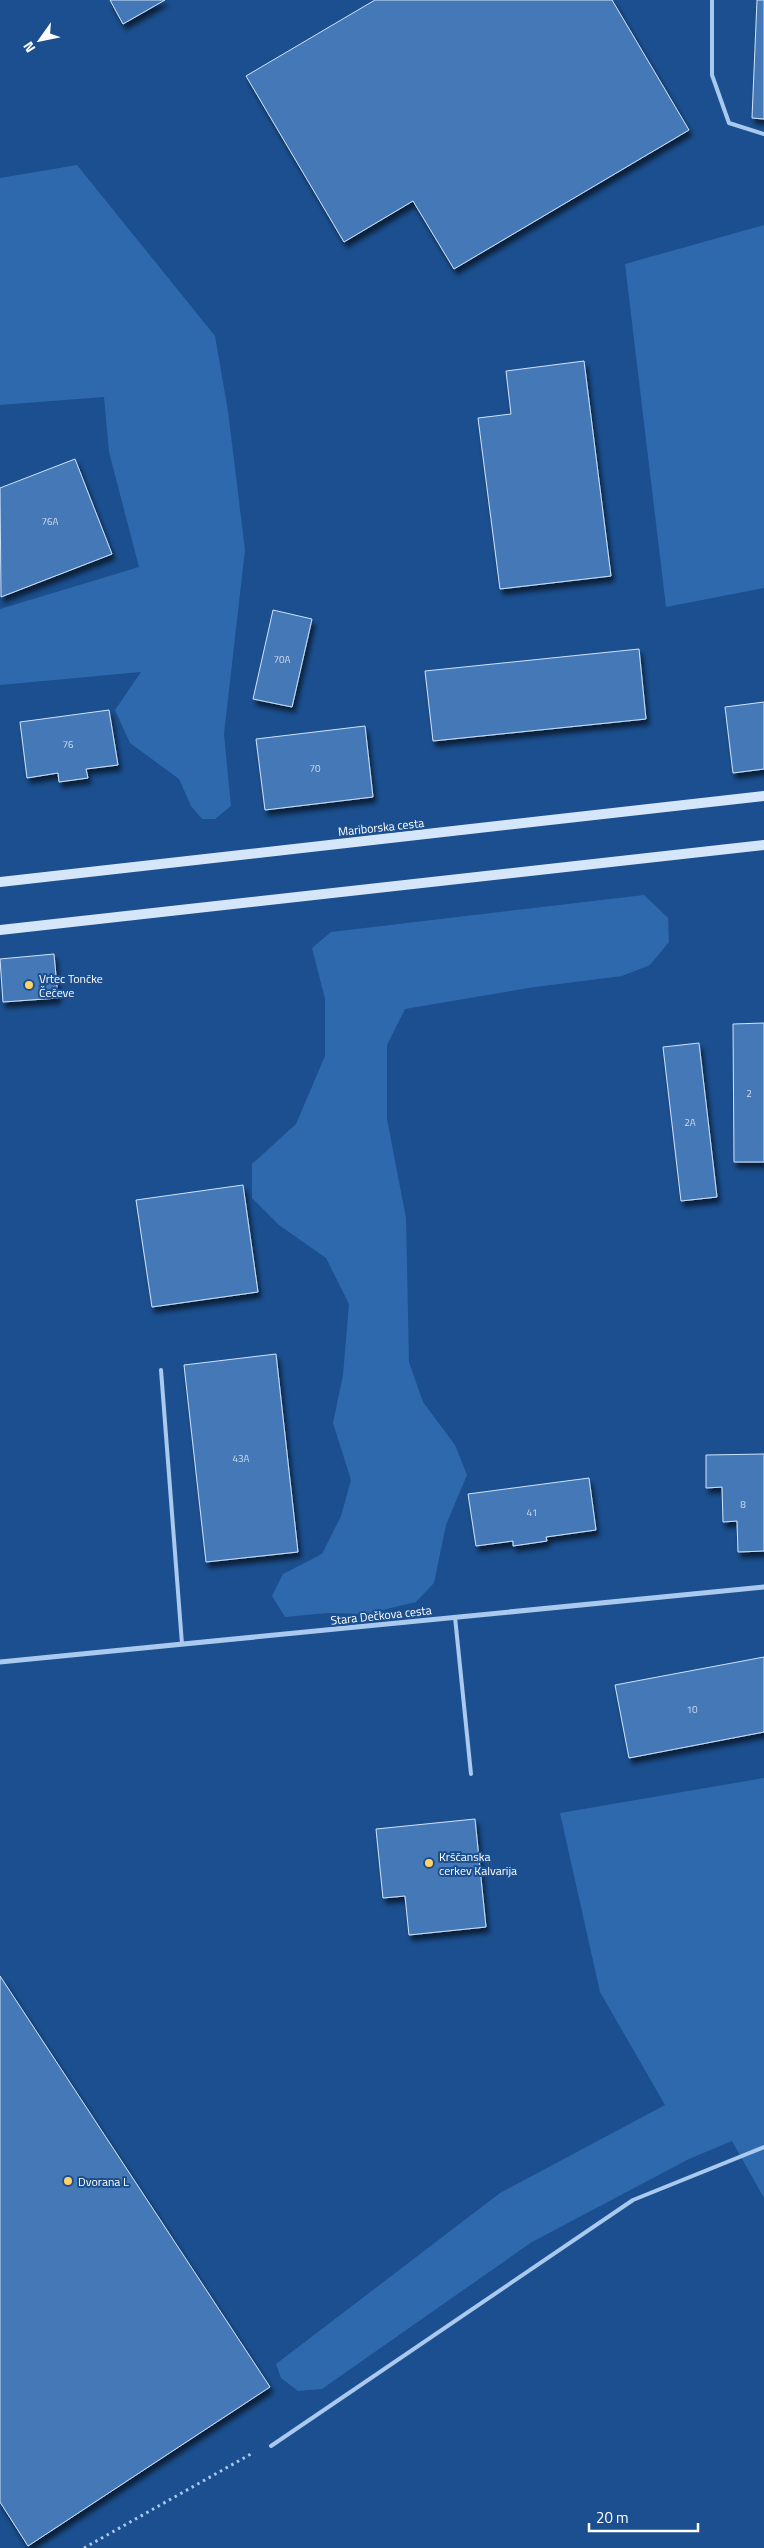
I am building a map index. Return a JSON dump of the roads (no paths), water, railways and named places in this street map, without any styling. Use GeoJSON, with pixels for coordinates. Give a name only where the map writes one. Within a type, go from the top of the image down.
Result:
{"type":"FeatureCollection","features":[{"type":"Feature","properties":{"kind":"main road","name":"Mariborska cesta"},"geometry":{"type":"LineString","coordinates":[[0,882],[764,796]]}},
{"type":"Feature","properties":{"kind":"main road"},"geometry":{"type":"LineString","coordinates":[[0,930],[764,845]]}},
{"type":"Feature","properties":{"kind":"street","name":"Stara Dečkova cesta"},"geometry":{"type":"LineString","coordinates":[[0,1662],[764,1587]]}},
{"type":"Feature","properties":{"kind":"lane"},"geometry":{"type":"LineString","coordinates":[[712,0],[712,75],[729,123],[764,134]]}},
{"type":"Feature","properties":{"kind":"lane"},"geometry":{"type":"LineString","coordinates":[[160,1370],[182,1644]]}},
{"type":"Feature","properties":{"kind":"lane"},"geometry":{"type":"LineString","coordinates":[[454,1617],[471,1774]]}},
{"type":"Feature","properties":{"kind":"lane"},"geometry":{"type":"LineString","coordinates":[[271,2446],[633,2200],[764,2147]]}},
{"type":"Feature","properties":{"kind":"place","name":"Vrtec Tončke Čečeve"},"geometry":{"type":"Point","coordinates":[29,985]}},
{"type":"Feature","properties":{"kind":"place","name":"Krščanska cerkev Kalvarija"},"geometry":{"type":"Point","coordinates":[429,1863]}},
{"type":"Feature","properties":{"kind":"place","name":"Dvorana L"},"geometry":{"type":"Point","coordinates":[68,2181]}}]}
